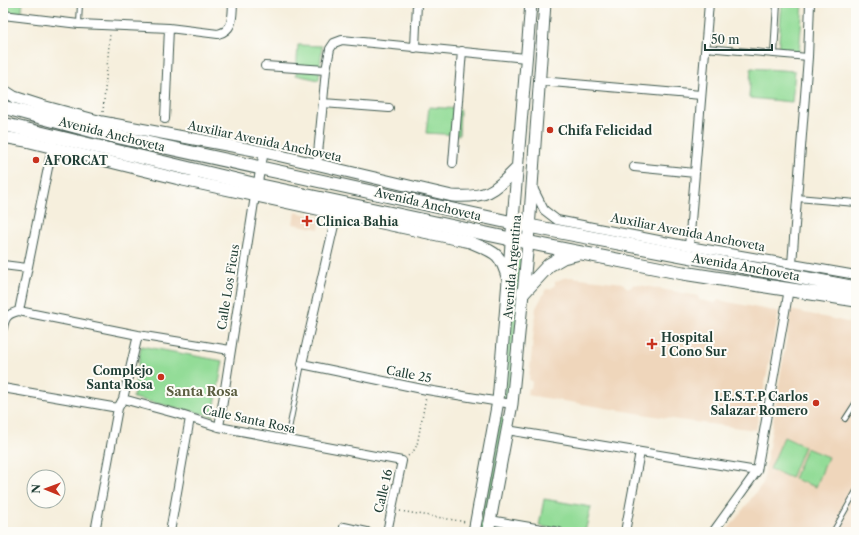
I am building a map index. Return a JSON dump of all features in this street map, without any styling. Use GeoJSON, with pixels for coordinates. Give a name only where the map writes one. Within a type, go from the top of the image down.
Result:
{"type":"FeatureCollection","features":[{"type":"Feature","properties":{"kind":"main road","name":"Avenida Argentina"},"geometry":{"type":"LineString","coordinates":[[475,528],[498,401],[531,3]]}},
{"type":"Feature","properties":{"kind":"main road","name":"Avenida Argentina"},"geometry":{"type":"LineString","coordinates":[[488,532],[512,404],[528,243],[546,3]]}},
{"type":"Feature","properties":{"kind":"main road","name":"Auxiliar Avenida Anchoveta"},"geometry":{"type":"LineString","coordinates":[[3,90],[14,97],[102,122],[264,152],[452,196],[471,197],[483,195],[495,189],[517,168]]}},
{"type":"Feature","properties":{"kind":"main road","name":"Avenida Anchoveta"},"geometry":{"type":"LineString","coordinates":[[3,107],[101,133],[260,169],[336,183],[513,223],[856,288]]}},
{"type":"Feature","properties":{"kind":"main road","name":"Avenida Anchoveta"},"geometry":{"type":"LineString","coordinates":[[3,124],[53,142],[338,208],[512,239],[683,273],[856,300]]}},
{"type":"Feature","properties":{"kind":"main road"},"geometry":{"type":"LineString","coordinates":[[3,137],[26,141],[53,142]]}},
{"type":"Feature","properties":{"kind":"main road"},"geometry":{"type":"LineString","coordinates":[[338,208],[470,242],[495,253],[504,264],[508,280]]}},
{"type":"Feature","properties":{"kind":"main road"},"geometry":{"type":"LineString","coordinates":[[523,293],[549,265],[563,256],[581,253]]}},
{"type":"Feature","properties":{"kind":"street"},"geometry":{"type":"LineString","coordinates":[[3,15],[79,24],[111,24],[169,28],[218,34],[225,32],[230,27],[233,3]]}},
{"type":"Feature","properties":{"kind":"street"},"geometry":{"type":"LineString","coordinates":[[415,48],[417,3]]}},
{"type":"Feature","properties":{"kind":"street"},"geometry":{"type":"LineString","coordinates":[[689,246],[709,3]]}},
{"type":"Feature","properties":{"kind":"street"},"geometry":{"type":"LineString","coordinates":[[774,54],[778,3]]}},
{"type":"Feature","properties":{"kind":"street"},"geometry":{"type":"LineString","coordinates":[[792,264],[808,57],[810,3]]}},
{"type":"Feature","properties":{"kind":"street"},"geometry":{"type":"LineString","coordinates":[[165,119],[169,28]]}},
{"type":"Feature","properties":{"kind":"street"},"geometry":{"type":"LineString","coordinates":[[317,164],[326,70],[330,49],[334,43],[342,40],[526,58]]}},
{"type":"Feature","properties":{"kind":"street"},"geometry":{"type":"LineString","coordinates":[[705,48],[808,57]]}},
{"type":"Feature","properties":{"kind":"street"},"geometry":{"type":"LineString","coordinates":[[453,163],[462,51]]}},
{"type":"Feature","properties":{"kind":"street"},"geometry":{"type":"LineString","coordinates":[[265,66],[326,70]]}},
{"type":"Feature","properties":{"kind":"street"},"geometry":{"type":"LineString","coordinates":[[540,81],[701,95]]}},
{"type":"Feature","properties":{"kind":"street"},"geometry":{"type":"LineString","coordinates":[[323,103],[390,108]]}},
{"type":"Feature","properties":{"kind":"street"},"geometry":{"type":"LineString","coordinates":[[19,311],[53,142]]}},
{"type":"Feature","properties":{"kind":"street","name":"Calle Los Ficus"},"geometry":{"type":"LineString","coordinates":[[219,427],[256,190],[264,152]]}},
{"type":"Feature","properties":{"kind":"street"},"geometry":{"type":"LineString","coordinates":[[634,167],[695,173]]}},
{"type":"Feature","properties":{"kind":"street","name":"Auxiliar Avenida Anchoveta"},"geometry":{"type":"LineString","coordinates":[[532,186],[544,210],[557,220],[689,246],[856,275]]}},
{"type":"Feature","properties":{"kind":"street"},"geometry":{"type":"LineString","coordinates":[[797,198],[856,203]]}},
{"type":"Feature","properties":{"kind":"street"},"geometry":{"type":"LineString","coordinates":[[302,364],[338,208]]}},
{"type":"Feature","properties":{"kind":"street"},"geometry":{"type":"LineString","coordinates":[[3,265],[27,268]]}},
{"type":"Feature","properties":{"kind":"street"},"geometry":{"type":"LineString","coordinates":[[713,532],[757,471],[789,289]]}},
{"type":"Feature","properties":{"kind":"street"},"geometry":{"type":"LineString","coordinates":[[3,328],[6,317],[11,313],[19,311],[138,335],[230,350]]}},
{"type":"Feature","properties":{"kind":"street"},"geometry":{"type":"LineString","coordinates":[[95,532],[118,408],[123,399],[138,335]]}},
{"type":"Feature","properties":{"kind":"street","name":"Calle 25"},"geometry":{"type":"LineString","coordinates":[[302,364],[427,390],[512,404]]}},
{"type":"Feature","properties":{"kind":"street"},"geometry":{"type":"LineString","coordinates":[[3,388],[118,408]]}},
{"type":"Feature","properties":{"kind":"street","name":"Calle Santa Rosa"},"geometry":{"type":"LineString","coordinates":[[123,399],[219,427],[402,461]]}},
{"type":"Feature","properties":{"kind":"street"},"geometry":{"type":"LineString","coordinates":[[170,532],[190,418]]}},
{"type":"Feature","properties":{"kind":"street"},"geometry":{"type":"LineString","coordinates":[[507,430],[757,471]]}},
{"type":"Feature","properties":{"kind":"street"},"geometry":{"type":"LineString","coordinates":[[625,532],[640,452]]}},
{"type":"Feature","properties":{"kind":"street","name":"Calle 16"},"geometry":{"type":"LineString","coordinates":[[387,532],[402,461]]}},
{"type":"Feature","properties":{"kind":"street"},"geometry":{"type":"LineString","coordinates":[[490,520],[559,532]]}},
{"type":"Feature","properties":{"kind":"street"},"geometry":{"type":"LineString","coordinates":[[344,527],[367,532]]}},
{"type":"Feature","properties":{"kind":"lane"},"geometry":{"type":"LineString","coordinates":[[79,24],[80,3]]}},
{"type":"Feature","properties":{"kind":"lane"},"geometry":{"type":"LineString","coordinates":[[287,439],[302,364]]}},
{"type":"Feature","properties":{"kind":"lane"},"geometry":{"type":"LineString","coordinates":[[845,419],[856,402]]}},
{"type":"Feature","properties":{"kind":"lane"},"geometry":{"type":"LineString","coordinates":[[833,532],[856,491]]}},
{"type":"Feature","properties":{"kind":"path"},"geometry":{"type":"LineString","coordinates":[[102,122],[111,24]]}},
{"type":"Feature","properties":{"kind":"path","name":"Calle 16"},"geometry":{"type":"LineString","coordinates":[[402,461],[413,452],[417,445],[427,390]]}},
{"type":"Feature","properties":{"kind":"path"},"geometry":{"type":"LineString","coordinates":[[391,509],[475,528]]}},
{"type":"Feature","properties":{"kind":"shaded area","name":"Clinica Bahia"},"geometry":{"type":"Polygon","coordinates":[[[295,212],[321,218],[319,229],[293,224],[295,212]]]}},
{"type":"Feature","properties":{"kind":"shaded area","name":"Hospital I Cono Sur"},"geometry":{"type":"Polygon","coordinates":[[[571,277],[623,283],[626,287],[630,288],[634,284],[698,296],[699,300],[715,303],[718,300],[779,312],[756,430],[679,420],[527,395],[528,389],[531,388],[532,382],[529,379],[536,308],[546,289],[550,289],[555,285],[555,282],[563,278],[571,277]]]}},
{"type":"Feature","properties":{"kind":"shaded area","name":"I.E.S.T.P Carlos Salazar Romero"},"geometry":{"type":"Polygon","coordinates":[[[791,310],[856,324],[856,532],[726,532],[763,483],[791,310]]]}},
{"type":"Feature","properties":{"kind":"green space"},"geometry":{"type":"Polygon","coordinates":[[[3,3],[23,3],[21,15],[3,13],[3,3]]]}},
{"type":"Feature","properties":{"kind":"green space"},"geometry":{"type":"Polygon","coordinates":[[[782,3],[803,3],[799,53],[778,52],[782,3]]]}},
{"type":"Feature","properties":{"kind":"green space"},"geometry":{"type":"Polygon","coordinates":[[[298,45],[322,46],[319,80],[296,75],[298,45]]]}},
{"type":"Feature","properties":{"kind":"green space"},"geometry":{"type":"Polygon","coordinates":[[[751,68],[795,71],[792,102],[749,98],[751,68]]]}},
{"type":"Feature","properties":{"kind":"green space"},"geometry":{"type":"Polygon","coordinates":[[[429,107],[460,109],[459,135],[426,133],[429,107]]]}},
{"type":"Feature","properties":{"kind":"green space"},"geometry":{"type":"Polygon","coordinates":[[[521,256],[512,396],[505,400],[502,396],[514,262],[517,257],[521,256]]]}},
{"type":"Feature","properties":{"kind":"green space"},"geometry":{"type":"Polygon","coordinates":[[[141,346],[223,361],[213,416],[133,398],[141,346]]]}},
{"type":"Feature","properties":{"kind":"green space"},"geometry":{"type":"Polygon","coordinates":[[[504,416],[508,421],[488,532],[478,532],[498,418],[504,416]]]}},
{"type":"Feature","properties":{"kind":"green space"},"geometry":{"type":"Polygon","coordinates":[[[784,437],[804,446],[791,478],[770,469],[784,437]]]}},
{"type":"Feature","properties":{"kind":"green space"},"geometry":{"type":"Polygon","coordinates":[[[806,448],[828,457],[816,487],[794,479],[806,448]]]}},
{"type":"Feature","properties":{"kind":"green space"},"geometry":{"type":"Polygon","coordinates":[[[544,499],[591,507],[585,532],[572,532],[539,526],[544,499]]]}},
{"type":"Feature","properties":{"kind":"place","name":"Chifa Felicidad"},"geometry":{"type":"Point","coordinates":[550,130]}},
{"type":"Feature","properties":{"kind":"place","name":"AFORCAT"},"geometry":{"type":"Point","coordinates":[36,160]}},
{"type":"Feature","properties":{"kind":"place","name":"Clinica Bahia"},"geometry":{"type":"Point","coordinates":[307,221]}},
{"type":"Feature","properties":{"kind":"place","name":"Hospital I Cono Sur"},"geometry":{"type":"Point","coordinates":[652,344]}},
{"type":"Feature","properties":{"kind":"place","name":"Complejo Santa Rosa"},"geometry":{"type":"Point","coordinates":[161,377]}},
{"type":"Feature","properties":{"kind":"place","name":"I.E.S.T.P Carlos Salazar Romero"},"geometry":{"type":"Point","coordinates":[816,403]}},
{"type":"Feature","properties":{"kind":"district","name":"Santa Rosa"},"geometry":{"type":"Point","coordinates":[202,391]}}]}
